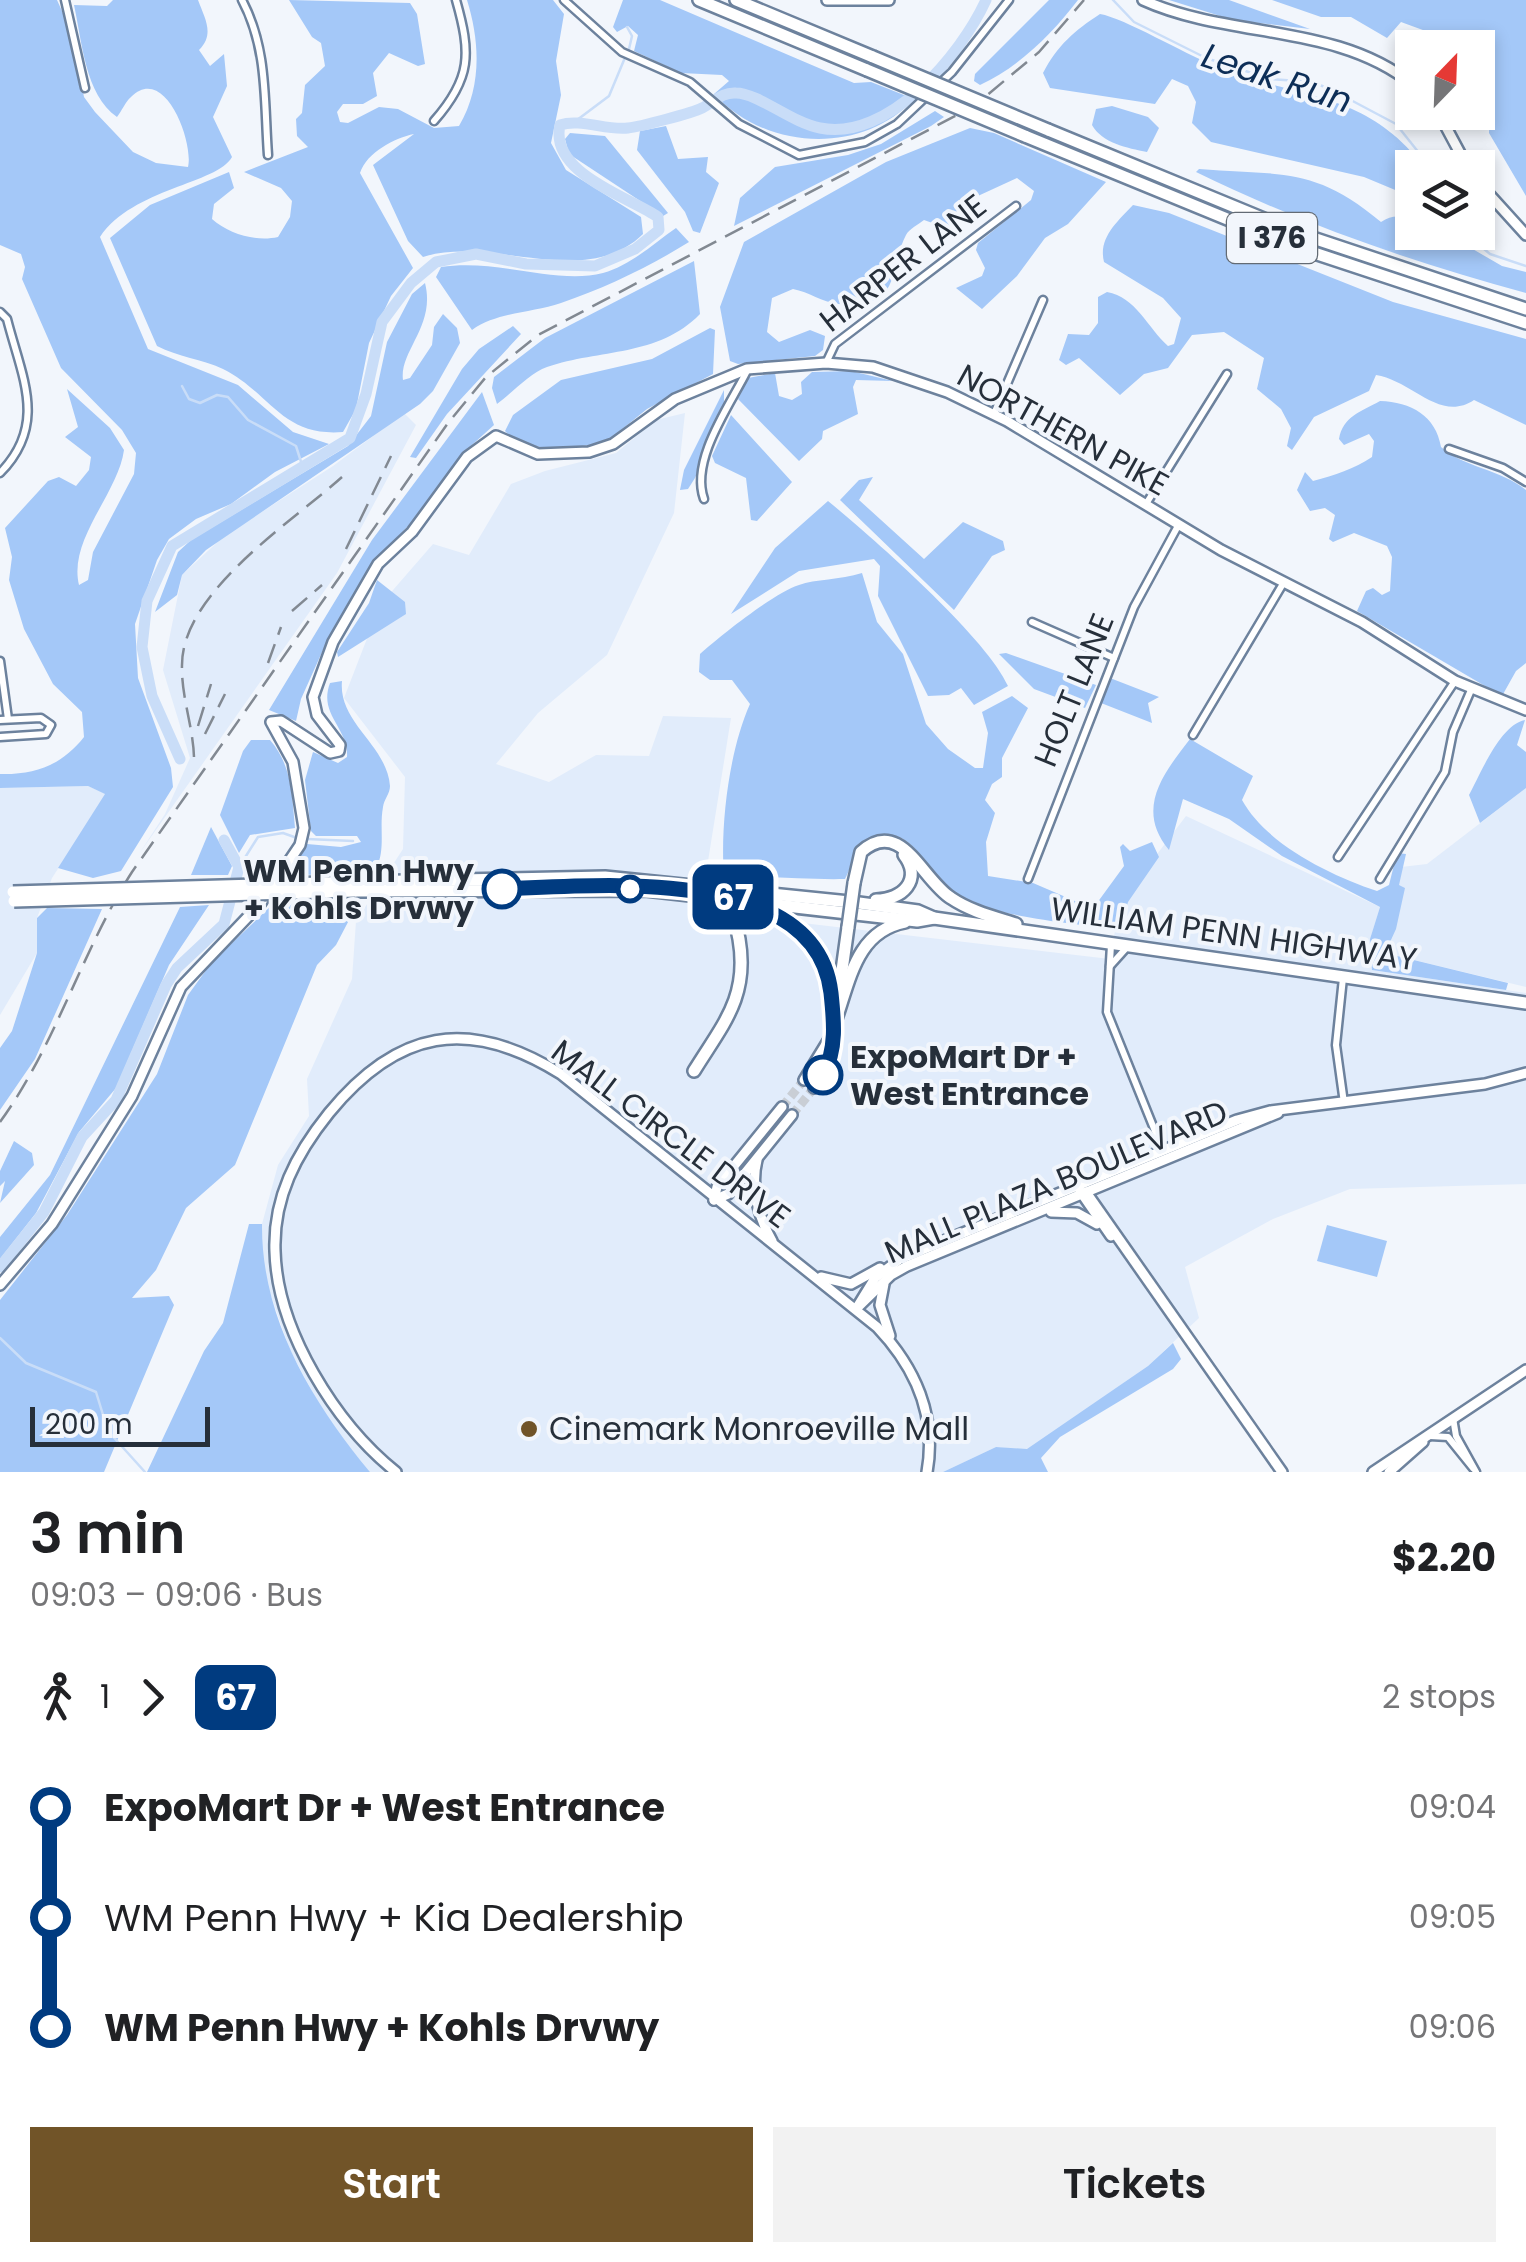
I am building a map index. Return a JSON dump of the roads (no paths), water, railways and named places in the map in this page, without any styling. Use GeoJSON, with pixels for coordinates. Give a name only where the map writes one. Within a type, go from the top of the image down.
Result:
{"type":"FeatureCollection","features":[{"type":"Feature","properties":{"kind":"highway","name":"I 376"},"geometry":{"type":"LineString","coordinates":[[699,0],[1307,251],[1526,324]]}},
{"type":"Feature","properties":{"kind":"highway","name":"I 376"},"geometry":{"type":"LineString","coordinates":[[736,0],[1298,233],[1526,308]]}},
{"type":"Feature","properties":{"kind":"highway"},"geometry":{"type":"LineString","coordinates":[[833,1028],[855,862],[864,849],[876,842],[895,842],[953,900],[1044,934]]}},
{"type":"Feature","properties":{"kind":"highway"},"geometry":{"type":"LineString","coordinates":[[841,900],[887,900],[900,895],[911,878],[910,862],[893,848],[875,848],[861,861],[854,883]]}},
{"type":"Feature","properties":{"kind":"highway","name":"WILLIAM PENN HIGHWAY"},"geometry":{"type":"LineString","coordinates":[[7,897],[577,875],[841,900],[918,911],[934,918],[1526,1003]]}},
{"type":"Feature","properties":{"kind":"highway","name":"WILLIAM PENN HIGHWAY"},"geometry":{"type":"LineString","coordinates":[[355,886],[570,887],[698,894],[917,921],[934,918]]}},
{"type":"Feature","properties":{"kind":"highway"},"geometry":{"type":"LineString","coordinates":[[694,1071],[734,1007],[743,973],[732,918],[718,903],[698,894]]}},
{"type":"Feature","properties":{"kind":"highway"},"geometry":{"type":"LineString","coordinates":[[742,898],[781,915],[812,943],[828,976],[833,1028]]}},
{"type":"Feature","properties":{"kind":"highway"},"geometry":{"type":"LineString","coordinates":[[833,1028],[868,940],[889,926],[917,921]]}},
{"type":"Feature","properties":{"kind":"street"},"geometry":{"type":"LineString","coordinates":[[65,0],[85,88]]}},
{"type":"Feature","properties":{"kind":"street"},"geometry":{"type":"LineString","coordinates":[[242,0],[254,24],[265,73],[268,155]]}},
{"type":"Feature","properties":{"kind":"street"},"geometry":{"type":"LineString","coordinates":[[434,121],[450,103],[468,60],[456,0]]}},
{"type":"Feature","properties":{"kind":"street"},"geometry":{"type":"LineString","coordinates":[[564,0],[622,52],[702,92],[721,112],[798,155],[854,146],[898,124],[952,72],[1010,0]]}},
{"type":"Feature","properties":{"kind":"street"},"geometry":{"type":"LineString","coordinates":[[827,0],[889,0]]}},
{"type":"Feature","properties":{"kind":"street"},"geometry":{"type":"LineString","coordinates":[[1143,0],[1200,20],[1354,50],[1395,72]]}},
{"type":"Feature","properties":{"kind":"street"},"geometry":{"type":"LineString","coordinates":[[1495,200],[1526,234]]}},
{"type":"Feature","properties":{"kind":"street","name":"HARPER LANE"},"geometry":{"type":"LineString","coordinates":[[826,363],[836,344],[1016,206]]}},
{"type":"Feature","properties":{"kind":"street"},"geometry":{"type":"LineString","coordinates":[[994,414],[1043,300]]}},
{"type":"Feature","properties":{"kind":"street"},"geometry":{"type":"LineString","coordinates":[[0,312],[7,319],[30,409],[25,440],[0,473]]}},
{"type":"Feature","properties":{"kind":"street","name":"NORTHERN PIKE"},"geometry":{"type":"LineString","coordinates":[[0,1285],[52,1224],[132,1096],[181,987],[260,904],[300,845],[304,828],[293,762],[271,722],[281,721],[330,753],[339,750],[337,740],[317,715],[313,697],[333,642],[386,554],[417,526],[467,456],[496,436],[538,454],[600,449],[675,399],[748,370],[826,363],[893,373],[994,414],[1179,524],[1362,622],[1471,690],[1526,710]]}},
{"type":"Feature","properties":{"kind":"street"},"geometry":{"type":"LineString","coordinates":[[704,499],[700,482],[708,452],[748,370]]}},
{"type":"Feature","properties":{"kind":"street"},"geometry":{"type":"LineString","coordinates":[[1146,504],[1228,374]]}},
{"type":"Feature","properties":{"kind":"street"},"geometry":{"type":"LineString","coordinates":[[1450,450],[1503,468],[1526,482]]}},
{"type":"Feature","properties":{"kind":"street","name":"HOLT LANE"},"geometry":{"type":"LineString","coordinates":[[1028,879],[1148,576],[1179,524]]}},
{"type":"Feature","properties":{"kind":"street"},"geometry":{"type":"LineString","coordinates":[[1193,735],[1284,582]]}},
{"type":"Feature","properties":{"kind":"street"},"geometry":{"type":"LineString","coordinates":[[1032,622],[1114,658]]}},
{"type":"Feature","properties":{"kind":"street"},"geometry":{"type":"LineString","coordinates":[[0,661],[4,719],[48,720],[50,731],[0,737]]}},
{"type":"Feature","properties":{"kind":"street"},"geometry":{"type":"LineString","coordinates":[[1338,856],[1455,681]]}},
{"type":"Feature","properties":{"kind":"street"},"geometry":{"type":"LineString","coordinates":[[1380,879],[1446,772],[1452,732],[1471,690]]}},
{"type":"Feature","properties":{"kind":"street"},"geometry":{"type":"LineString","coordinates":[[1112,944],[1105,1000],[1108,1018],[1163,1151],[1160,1164]]}},
{"type":"Feature","properties":{"kind":"street"},"geometry":{"type":"LineString","coordinates":[[1110,967],[1128,946]]}},
{"type":"Feature","properties":{"kind":"street"},"geometry":{"type":"LineString","coordinates":[[1343,977],[1336,1050],[1344,1103]]}},
{"type":"Feature","properties":{"kind":"street"},"geometry":{"type":"LineString","coordinates":[[1342,1000],[1358,979]]}},
{"type":"Feature","properties":{"kind":"street"},"geometry":{"type":"LineString","coordinates":[[804,1080],[833,1028]]}},
{"type":"Feature","properties":{"kind":"street"},"geometry":{"type":"LineString","coordinates":[[814,1088],[832,1056],[833,1028]]}},
{"type":"Feature","properties":{"kind":"street","name":"MALL CIRCLE DRIVE"},"geometry":{"type":"LineString","coordinates":[[396,1472],[353,1434],[329,1401],[288,1314],[275,1261],[278,1212],[293,1166],[322,1122],[361,1076],[395,1052],[433,1040],[469,1039],[515,1050],[571,1082],[714,1200],[856,1309],[899,1351],[923,1399],[930,1442],[927,1472]]}},
{"type":"Feature","properties":{"kind":"street","name":"MALL PLAZA BOULEVARD"},"geometry":{"type":"LineString","coordinates":[[856,1309],[891,1275],[1028,1218],[1163,1151],[1248,1116],[1526,1077]]}},
{"type":"Feature","properties":{"kind":"street"},"geometry":{"type":"LineString","coordinates":[[714,1200],[718,1187],[782,1107]]}},
{"type":"Feature","properties":{"kind":"street","name":"MALL PLAZA BOULEVARD"},"geometry":{"type":"LineString","coordinates":[[856,1309],[875,1278],[900,1258],[1111,1184],[1281,1112]]}},
{"type":"Feature","properties":{"kind":"street"},"geometry":{"type":"LineString","coordinates":[[714,1200],[728,1194],[792,1116]]}},
{"type":"Feature","properties":{"kind":"street"},"geometry":{"type":"LineString","coordinates":[[758,1157],[754,1176],[760,1217],[774,1244]]}},
{"type":"Feature","properties":{"kind":"street"},"geometry":{"type":"LineString","coordinates":[[1106,1219],[1101,1198],[1111,1184]]}},
{"type":"Feature","properties":{"kind":"street"},"geometry":{"type":"LineString","coordinates":[[1082,1191],[1106,1219],[1282,1472]]}},
{"type":"Feature","properties":{"kind":"street"},"geometry":{"type":"LineString","coordinates":[[1082,1191],[1112,1238],[1133,1260]]}},
{"type":"Feature","properties":{"kind":"street"},"geometry":{"type":"LineString","coordinates":[[1028,1218],[1058,1212],[1077,1214],[1112,1238]]}},
{"type":"Feature","properties":{"kind":"street"},"geometry":{"type":"LineString","coordinates":[[806,1268],[834,1282],[850,1284],[900,1258]]}},
{"type":"Feature","properties":{"kind":"street"},"geometry":{"type":"LineString","coordinates":[[891,1275],[882,1288],[880,1305],[899,1351]]}},
{"type":"Feature","properties":{"kind":"street"},"geometry":{"type":"LineString","coordinates":[[1373,1472],[1526,1370]]}},
{"type":"Feature","properties":{"kind":"street"},"geometry":{"type":"LineString","coordinates":[[1454,1416],[1456,1436],[1474,1470]]}},
{"type":"Feature","properties":{"kind":"street"},"geometry":{"type":"LineString","coordinates":[[1388,1472],[1428,1436],[1448,1437],[1474,1470]]}},
{"type":"Feature","properties":{"kind":"waterway"},"geometry":{"type":"LineString","coordinates":[[180,759],[152,696],[142,647],[147,601],[172,546],[350,438],[366,394],[382,322],[411,283],[436,262],[476,254],[526,264],[595,266],[635,249],[659,230],[658,217],[579,170],[560,142],[560,125],[634,127],[696,110],[731,93],[745,94],[820,128],[846,129],[871,122],[896,108],[940,68],[986,0]]}},
{"type":"Feature","properties":{"kind":"waterway","name":"Leak Run"},"geometry":{"type":"LineString","coordinates":[[1113,0],[1134,22],[1206,58],[1270,79],[1312,82],[1330,89],[1396,124],[1417,150]]}},
{"type":"Feature","properties":{"kind":"waterway"},"geometry":{"type":"LineString","coordinates":[[627,27],[632,36],[629,49]]}},
{"type":"Feature","properties":{"kind":"waterway"},"geometry":{"type":"LineString","coordinates":[[573,123],[609,96],[624,60]]}},
{"type":"Feature","properties":{"kind":"waterway","name":"Leak Run"},"geometry":{"type":"LineString","coordinates":[[1485,250],[1526,266]]}},
{"type":"Feature","properties":{"kind":"waterway"},"geometry":{"type":"LineString","coordinates":[[182,386],[189,399],[200,403],[217,395],[228,397],[248,420],[296,446],[303,468]]}},
{"type":"Feature","properties":{"kind":"waterway"},"geometry":{"type":"LineString","coordinates":[[239,867],[258,837],[283,833],[297,838]]}},
{"type":"Feature","properties":{"kind":"waterway"},"geometry":{"type":"LineString","coordinates":[[307,839],[353,841]]}},
{"type":"Feature","properties":{"kind":"waterway"},"geometry":{"type":"LineString","coordinates":[[0,1267],[44,1212],[82,1137],[116,1100],[177,968],[224,924],[239,867],[224,840]]}},
{"type":"Feature","properties":{"kind":"waterway"},"geometry":{"type":"LineString","coordinates":[[0,1338],[26,1363],[96,1392],[108,1431],[145,1472]]}},
{"type":"Feature","properties":{"kind":"tunnel"},"geometry":{"type":"LineString","coordinates":[[782,1107],[804,1080]]}},
{"type":"Feature","properties":{"kind":"tunnel"},"geometry":{"type":"LineString","coordinates":[[792,1115],[814,1088]]}},
{"type":"Feature","properties":{"kind":"railway"},"geometry":{"type":"LineString","coordinates":[[0,1122],[37,1062],[132,872],[448,423],[486,377],[538,335],[974,106],[1039,52],[1084,0]]}},
{"type":"Feature","properties":{"kind":"railway"},"geometry":{"type":"LineString","coordinates":[[346,549],[391,456]]}},
{"type":"Feature","properties":{"kind":"railway"},"geometry":{"type":"LineString","coordinates":[[194,757],[182,665],[187,638],[200,611],[243,560],[342,477]]}},
{"type":"Feature","properties":{"kind":"railway"},"geometry":{"type":"LineString","coordinates":[[292,611],[322,585]]}},
{"type":"Feature","properties":{"kind":"railway"},"geometry":{"type":"LineString","coordinates":[[268,663],[281,627]]}},
{"type":"Feature","properties":{"kind":"railway"},"geometry":{"type":"LineString","coordinates":[[198,726],[211,684]]}},
{"type":"Feature","properties":{"kind":"railway"},"geometry":{"type":"LineString","coordinates":[[205,734],[225,694]]}},
{"type":"Feature","properties":{"kind":"place","name":"WM Penn Hwy + Kohls Drvwy"},"geometry":{"type":"Point","coordinates":[502,889]}},
{"type":"Feature","properties":{"kind":"place","name":"ExpoMart Dr + West Entrance"},"geometry":{"type":"Point","coordinates":[823,1075]}},
{"type":"Feature","properties":{"kind":"place","name":"Cinemark Monroeville Mall"},"geometry":{"type":"Point","coordinates":[529,1429]}}]}
